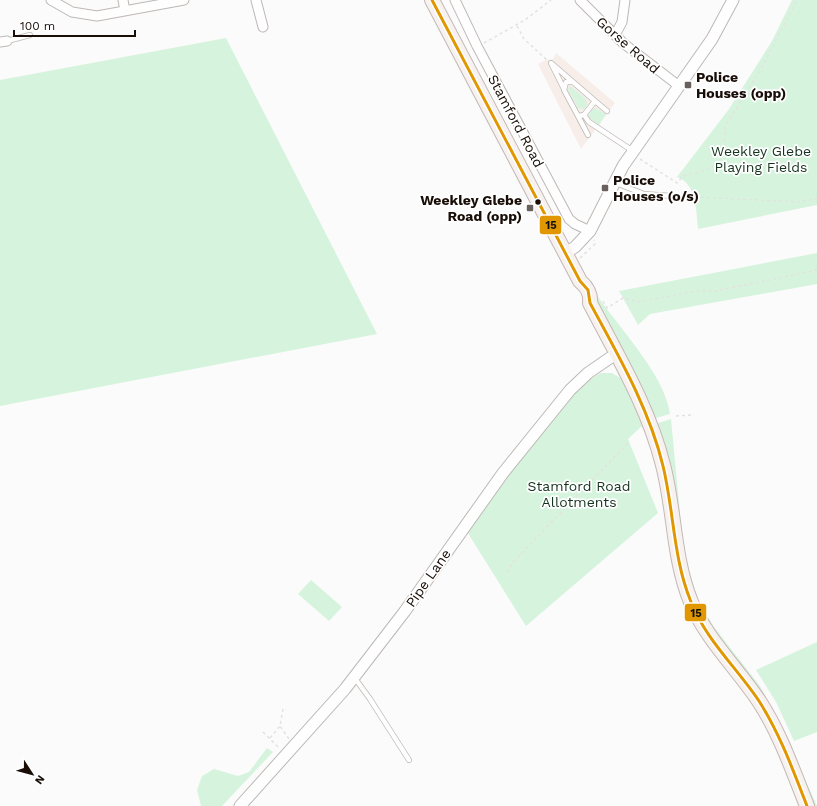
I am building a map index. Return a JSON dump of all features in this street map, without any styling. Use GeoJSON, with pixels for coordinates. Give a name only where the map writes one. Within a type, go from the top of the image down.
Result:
{"type":"FeatureCollection","features":[{"type":"Feature","properties":{"kind":"main road","name":"Stamford Road"},"geometry":{"type":"LineString","coordinates":[[432,0],[571,256],[580,281],[586,286],[591,295],[590,303],[617,353],[649,423],[664,466],[679,565],[692,604],[718,646],[760,702],[773,727],[807,806]]}},
{"type":"Feature","properties":{"kind":"street"},"geometry":{"type":"LineString","coordinates":[[51,0],[61,7],[85,15],[97,16],[125,11],[142,4],[184,0]]}},
{"type":"Feature","properties":{"kind":"street"},"geometry":{"type":"LineString","coordinates":[[123,0],[125,11]]}},
{"type":"Feature","properties":{"kind":"street"},"geometry":{"type":"LineString","coordinates":[[256,0],[263,27]]}},
{"type":"Feature","properties":{"kind":"street","name":"Stamford Road"},"geometry":{"type":"LineString","coordinates":[[456,0],[477,46],[569,219],[575,224],[590,231]]}},
{"type":"Feature","properties":{"kind":"street","name":"Gorse Road"},"geometry":{"type":"LineString","coordinates":[[580,0],[614,35],[636,54],[679,86]]}},
{"type":"Feature","properties":{"kind":"street"},"geometry":{"type":"LineString","coordinates":[[614,35],[621,25],[625,0]]}},
{"type":"Feature","properties":{"kind":"street"},"geometry":{"type":"LineString","coordinates":[[571,256],[575,247],[590,231],[613,182],[636,155],[679,86],[712,38],[733,0]]}},
{"type":"Feature","properties":{"kind":"street","name":"Pipe Lane"},"geometry":{"type":"LineString","coordinates":[[240,806],[354,677],[405,611],[503,473],[556,408],[588,373],[617,353]]}},
{"type":"Feature","properties":{"kind":"lane"},"geometry":{"type":"LineString","coordinates":[[3,42],[30,35]]}},
{"type":"Feature","properties":{"kind":"lane"},"geometry":{"type":"LineString","coordinates":[[552,64],[607,111]]}},
{"type":"Feature","properties":{"kind":"lane"},"geometry":{"type":"LineString","coordinates":[[552,64],[588,135]]}},
{"type":"Feature","properties":{"kind":"lane"},"geometry":{"type":"LineString","coordinates":[[564,90],[566,82],[573,82]]}},
{"type":"Feature","properties":{"kind":"lane"},"geometry":{"type":"LineString","coordinates":[[578,116],[584,115],[595,100]]}},
{"type":"Feature","properties":{"kind":"lane"},"geometry":{"type":"LineString","coordinates":[[584,115],[589,122],[636,155]]}},
{"type":"Feature","properties":{"kind":"lane"},"geometry":{"type":"LineString","coordinates":[[613,182],[644,194],[672,196]]}},
{"type":"Feature","properties":{"kind":"lane"},"geometry":{"type":"LineString","coordinates":[[354,677],[409,760]]}},
{"type":"Feature","properties":{"kind":"path"},"geometry":{"type":"LineString","coordinates":[[481,44],[516,25],[551,0]]}},
{"type":"Feature","properties":{"kind":"path"},"geometry":{"type":"LineString","coordinates":[[636,155],[677,183],[683,176],[707,170],[719,162],[725,144],[725,126],[761,69],[797,0]]}},
{"type":"Feature","properties":{"kind":"path"},"geometry":{"type":"LineString","coordinates":[[516,25],[524,39],[552,64]]}},
{"type":"Feature","properties":{"kind":"path"},"geometry":{"type":"LineString","coordinates":[[672,196],[798,202],[817,199]]}},
{"type":"Feature","properties":{"kind":"path"},"geometry":{"type":"LineString","coordinates":[[571,256],[595,244]]}},
{"type":"Feature","properties":{"kind":"path"},"geometry":{"type":"LineString","coordinates":[[607,308],[624,298],[638,302],[696,291],[716,291],[817,270]]}},
{"type":"Feature","properties":{"kind":"path"},"geometry":{"type":"LineString","coordinates":[[676,416],[692,415]]}},
{"type":"Feature","properties":{"kind":"path"},"geometry":{"type":"LineString","coordinates":[[507,572],[514,561],[629,442]]}},
{"type":"Feature","properties":{"kind":"path"},"geometry":{"type":"LineString","coordinates":[[270,738],[280,726],[283,709]]}},
{"type":"Feature","properties":{"kind":"path"},"geometry":{"type":"LineString","coordinates":[[280,726],[287,738]]}},
{"type":"Feature","properties":{"kind":"path"},"geometry":{"type":"LineString","coordinates":[[263,732],[278,747]]}},
{"type":"Feature","properties":{"kind":"shaded area"},"geometry":{"type":"Polygon","coordinates":[[[556,53],[615,103],[581,149],[538,64],[546,60],[553,59],[556,53]]]}},
{"type":"Feature","properties":{"kind":"green space","name":"Weekley Glebe Playing Fields"},"geometry":{"type":"Polygon","coordinates":[[[792,0],[817,0],[817,205],[698,229],[696,206],[692,192],[684,180],[677,177],[729,109],[772,41],[792,0]]]}},
{"type":"Feature","properties":{"kind":"green space"},"geometry":{"type":"Polygon","coordinates":[[[226,38],[377,334],[0,406],[0,80],[226,38]]]}},
{"type":"Feature","properties":{"kind":"green space"},"geometry":{"type":"Polygon","coordinates":[[[570,86],[586,99],[587,105],[584,109],[578,108],[568,89],[570,86]]]}},
{"type":"Feature","properties":{"kind":"green space"},"geometry":{"type":"Polygon","coordinates":[[[595,108],[606,114],[599,125],[589,117],[590,111],[595,108]]]}},
{"type":"Feature","properties":{"kind":"green space"},"geometry":{"type":"Polygon","coordinates":[[[817,253],[817,284],[650,314],[638,325],[619,291],[817,253]]]}},
{"type":"Feature","properties":{"kind":"green space"},"geometry":{"type":"Polygon","coordinates":[[[594,291],[650,367],[666,399],[670,414],[652,419],[591,293],[594,291]]]}},
{"type":"Feature","properties":{"kind":"green space","name":"Stamford Road Allotments"},"geometry":{"type":"Polygon","coordinates":[[[601,373],[612,373],[622,379],[643,425],[628,439],[658,513],[526,626],[466,530],[524,453],[563,405],[584,384],[601,373]]]}},
{"type":"Feature","properties":{"kind":"green space"},"geometry":{"type":"Polygon","coordinates":[[[671,419],[684,556],[699,602],[714,627],[760,686],[778,719],[817,806],[812,806],[692,593],[655,424],[671,419]]]}},
{"type":"Feature","properties":{"kind":"green space"},"geometry":{"type":"Polygon","coordinates":[[[311,580],[342,607],[329,621],[298,594],[311,580]]]}},
{"type":"Feature","properties":{"kind":"green space"},"geometry":{"type":"Polygon","coordinates":[[[817,642],[817,732],[794,741],[776,702],[756,670],[817,642]]]}},
{"type":"Feature","properties":{"kind":"green space"},"geometry":{"type":"Polygon","coordinates":[[[267,748],[273,752],[222,806],[201,806],[197,790],[202,776],[214,769],[238,776],[249,772],[267,748]]]}},
{"type":"Feature","properties":{"kind":"transit line","name":"15"},"geometry":{"type":"LineString","coordinates":[[432,0],[580,281],[588,290],[590,303],[632,382],[650,423],[663,466],[677,551],[685,585],[691,602],[697,616],[713,641],[759,701],[767,714],[786,752],[807,806]]}},
{"type":"Feature","properties":{"kind":"place","name":"Police Houses (opp)"},"geometry":{"type":"Point","coordinates":[688,85]}},
{"type":"Feature","properties":{"kind":"place","name":"Police Houses (o/s)"},"geometry":{"type":"Point","coordinates":[605,188]}},
{"type":"Feature","properties":{"kind":"place","name":"Weekley Glebe Road (opp)"},"geometry":{"type":"Point","coordinates":[530,208]}}]}
